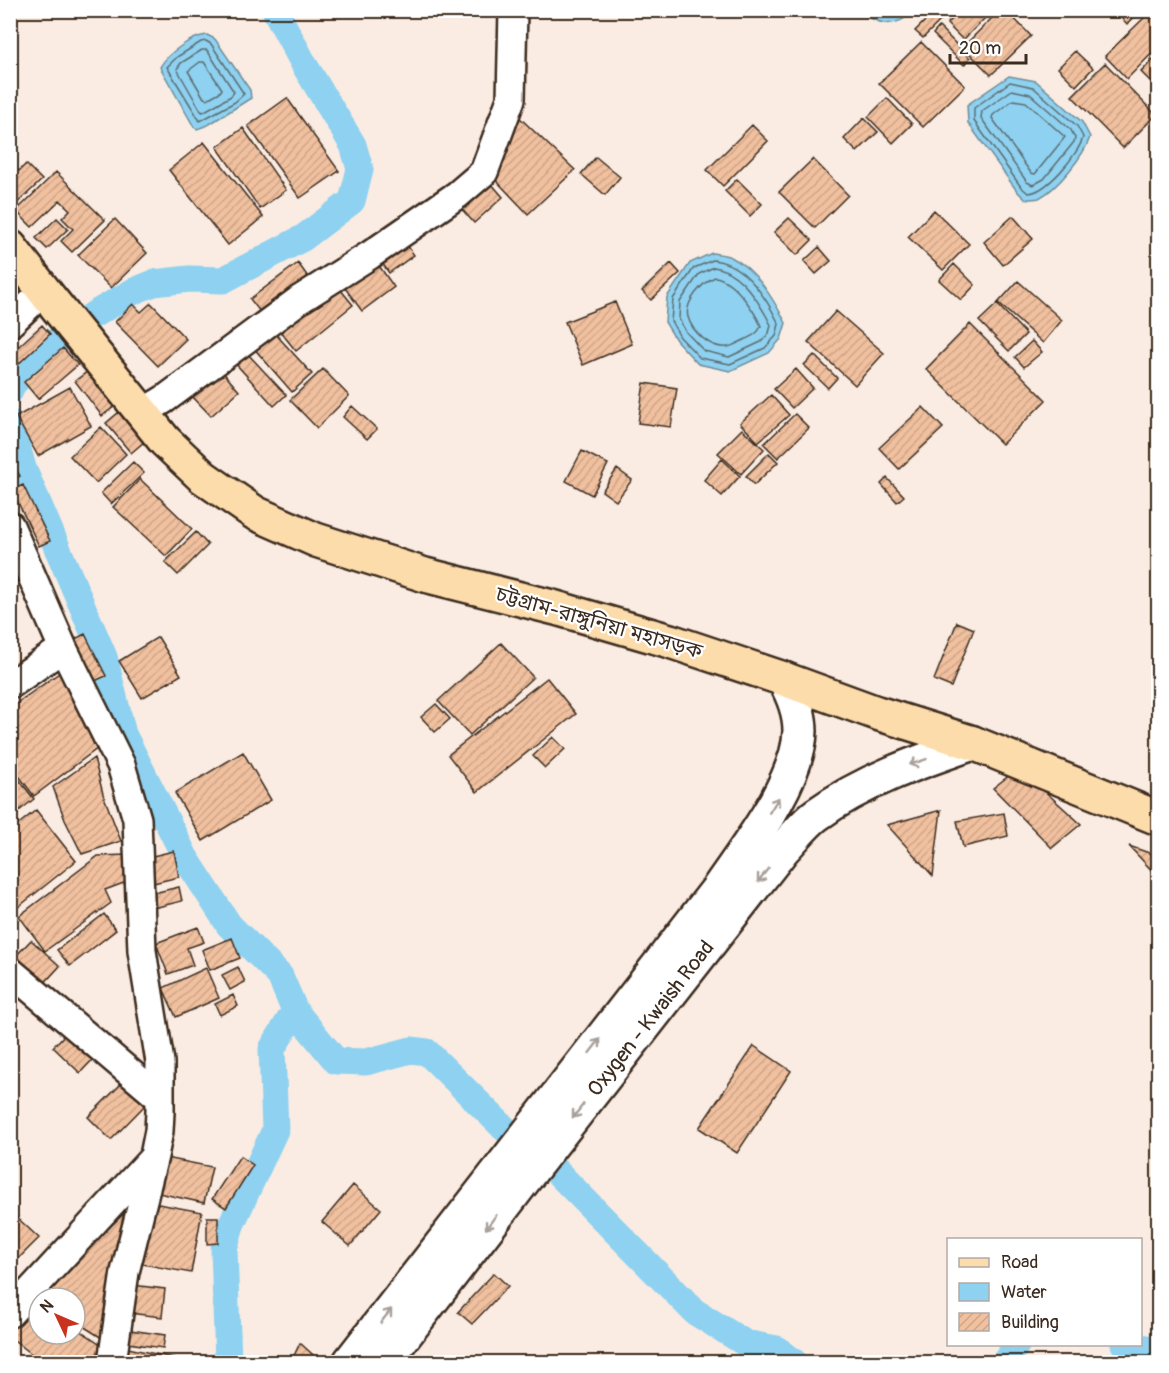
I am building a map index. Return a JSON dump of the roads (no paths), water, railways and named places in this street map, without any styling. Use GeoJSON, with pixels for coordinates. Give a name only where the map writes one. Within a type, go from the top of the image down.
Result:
{"type":"FeatureCollection","features":[{"type":"Feature","properties":{"kind":"main road","name":"চট্টগ্রাম-রাঙ্গুনিয়া মহাসড়ক"},"geometry":{"type":"LineString","coordinates":[[10,247],[165,441],[202,477],[255,513],[316,540],[426,575],[556,608],[670,641],[784,679],[877,713],[973,743],[1158,818]]}},
{"type":"Feature","properties":{"kind":"main road","name":"Oxygen - Kwaish Road"},"geometry":{"type":"LineString","coordinates":[[350,1362],[718,889],[766,818],[784,788],[800,731],[794,698],[784,679]]}},
{"type":"Feature","properties":{"kind":"main road","name":"Oxygen - Kwaish Road"},"geometry":{"type":"LineString","coordinates":[[384,1362],[783,849],[814,816],[852,792],[906,766],[973,743]]}},
{"type":"Feature","properties":{"kind":"street"},"geometry":{"type":"LineString","coordinates":[[142,412],[165,399],[299,300],[370,255],[457,195],[484,172],[511,99],[513,10]]}},
{"type":"Feature","properties":{"kind":"street"},"geometry":{"type":"LineString","coordinates":[[10,324],[46,294]]}},
{"type":"Feature","properties":{"kind":"street"},"geometry":{"type":"LineString","coordinates":[[10,526],[63,648],[121,765],[137,819],[142,951],[160,1062],[159,1131],[125,1272],[112,1362]]}},
{"type":"Feature","properties":{"kind":"street"},"geometry":{"type":"LineString","coordinates":[[10,685],[63,648]]}},
{"type":"Feature","properties":{"kind":"street"},"geometry":{"type":"LineString","coordinates":[[10,970],[160,1098]]}},
{"type":"Feature","properties":{"kind":"street"},"geometry":{"type":"LineString","coordinates":[[10,1313],[154,1156]]}},
{"type":"Feature","properties":{"kind":"water"},"geometry":{"type":"Polygon","coordinates":[[[858,11],[915,11],[900,21],[886,23],[873,20],[858,11]]]}},
{"type":"Feature","properties":{"kind":"water"},"geometry":{"type":"Polygon","coordinates":[[[207,35],[215,39],[250,90],[251,98],[208,125],[197,129],[160,67],[180,46],[207,35]]]}},
{"type":"Feature","properties":{"kind":"water"},"geometry":{"type":"Polygon","coordinates":[[[1009,76],[1036,81],[1082,122],[1090,137],[1069,171],[1054,187],[1039,198],[1025,199],[1017,191],[968,123],[967,105],[1009,76]]]}},
{"type":"Feature","properties":{"kind":"water"},"geometry":{"type":"Polygon","coordinates":[[[712,253],[731,257],[749,269],[770,295],[786,323],[781,339],[769,353],[730,371],[698,364],[676,340],[665,322],[667,297],[690,263],[712,253]]]}},
{"type":"Feature","properties":{"kind":"waterway"},"geometry":{"type":"LineString","coordinates":[[10,391],[12,385],[49,346],[93,315],[134,291],[154,283],[189,279],[223,280],[303,238],[352,201],[360,169],[353,145],[305,66],[275,10]]}},
{"type":"Feature","properties":{"kind":"waterway"},"geometry":{"type":"LineString","coordinates":[[10,422],[23,468],[104,657],[123,734],[185,857],[229,925],[280,976],[295,1011],[272,1049],[275,1130],[231,1225],[224,1249],[228,1362]]}},
{"type":"Feature","properties":{"kind":"waterway"},"geometry":{"type":"LineString","coordinates":[[295,1011],[336,1061],[366,1062],[411,1050],[427,1052],[505,1129]]}},
{"type":"Feature","properties":{"kind":"waterway"},"geometry":{"type":"LineString","coordinates":[[556,1171],[695,1312],[745,1343],[777,1349],[794,1362]]}},
{"type":"Feature","properties":{"kind":"waterway"},"geometry":{"type":"LineString","coordinates":[[1005,1362],[1016,1346]]}},
{"type":"Feature","properties":{"kind":"waterway"},"geometry":{"type":"LineString","coordinates":[[1135,1346],[1158,1350]]}}]}
